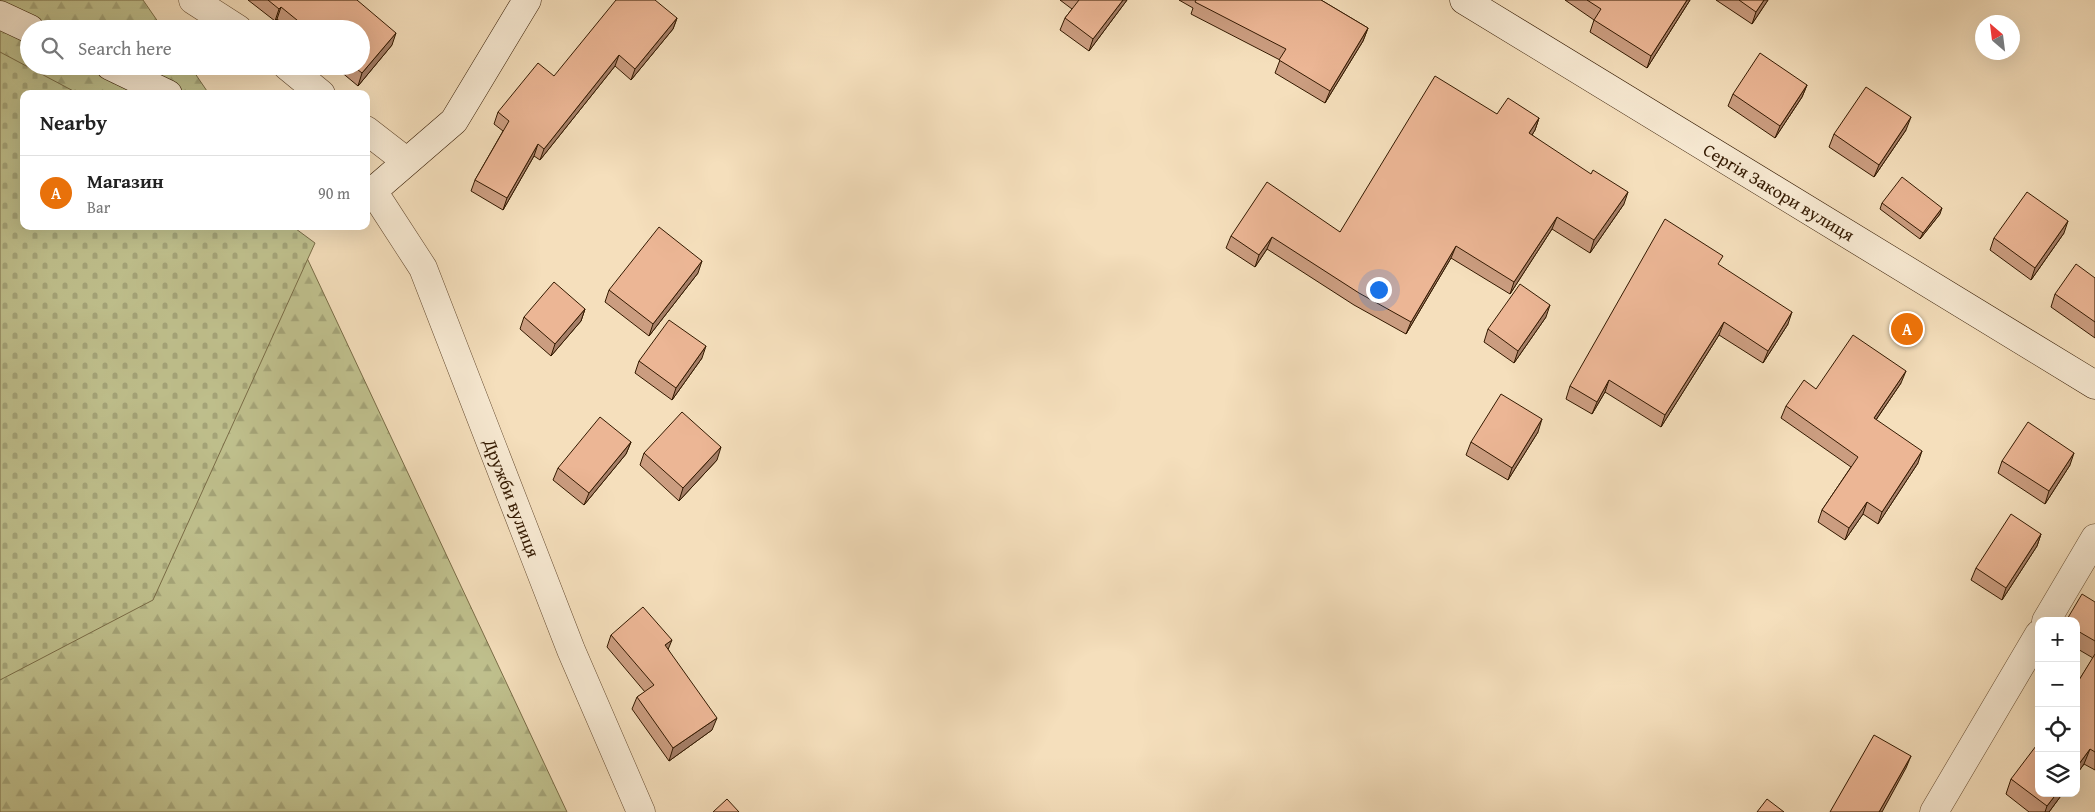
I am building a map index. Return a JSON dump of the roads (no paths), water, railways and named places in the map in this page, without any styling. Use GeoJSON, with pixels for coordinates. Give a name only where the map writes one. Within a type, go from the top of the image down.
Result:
{"type":"FeatureCollection","features":[{"type":"Feature","properties":{"kind":"street"},"geometry":{"type":"LineString","coordinates":[[194,0],[224,20]]}},
{"type":"Feature","properties":{"kind":"street"},"geometry":{"type":"LineString","coordinates":[[370,189],[454,121],[527,0]]}},
{"type":"Feature","properties":{"kind":"street","name":"Сергія Закори вулиця"},"geometry":{"type":"LineString","coordinates":[[1464,0],[2095,384]]}},
{"type":"Feature","properties":{"kind":"street"},"geometry":{"type":"LineString","coordinates":[[0,14],[20,24]]}},
{"type":"Feature","properties":{"kind":"street"},"geometry":{"type":"LineString","coordinates":[[129,75],[160,90]]}},
{"type":"Feature","properties":{"kind":"street"},"geometry":{"type":"LineString","coordinates":[[298,75],[316,90]]}},
{"type":"Feature","properties":{"kind":"street"},"geometry":{"type":"LineString","coordinates":[[370,133],[406,161]]}},
{"type":"Feature","properties":{"kind":"street","name":"Дружби вулиця"},"geometry":{"type":"LineString","coordinates":[[370,189],[422,268],[571,650],[640,812]]}},
{"type":"Feature","properties":{"kind":"street"},"geometry":{"type":"LineString","coordinates":[[2048,617],[2095,538]]}},
{"type":"Feature","properties":{"kind":"street"},"geometry":{"type":"LineString","coordinates":[[1934,812],[2035,641]]}},
{"type":"Feature","properties":{"kind":"place","name":"Магазин"},"geometry":{"type":"Point","coordinates":[1907,329]}}]}
